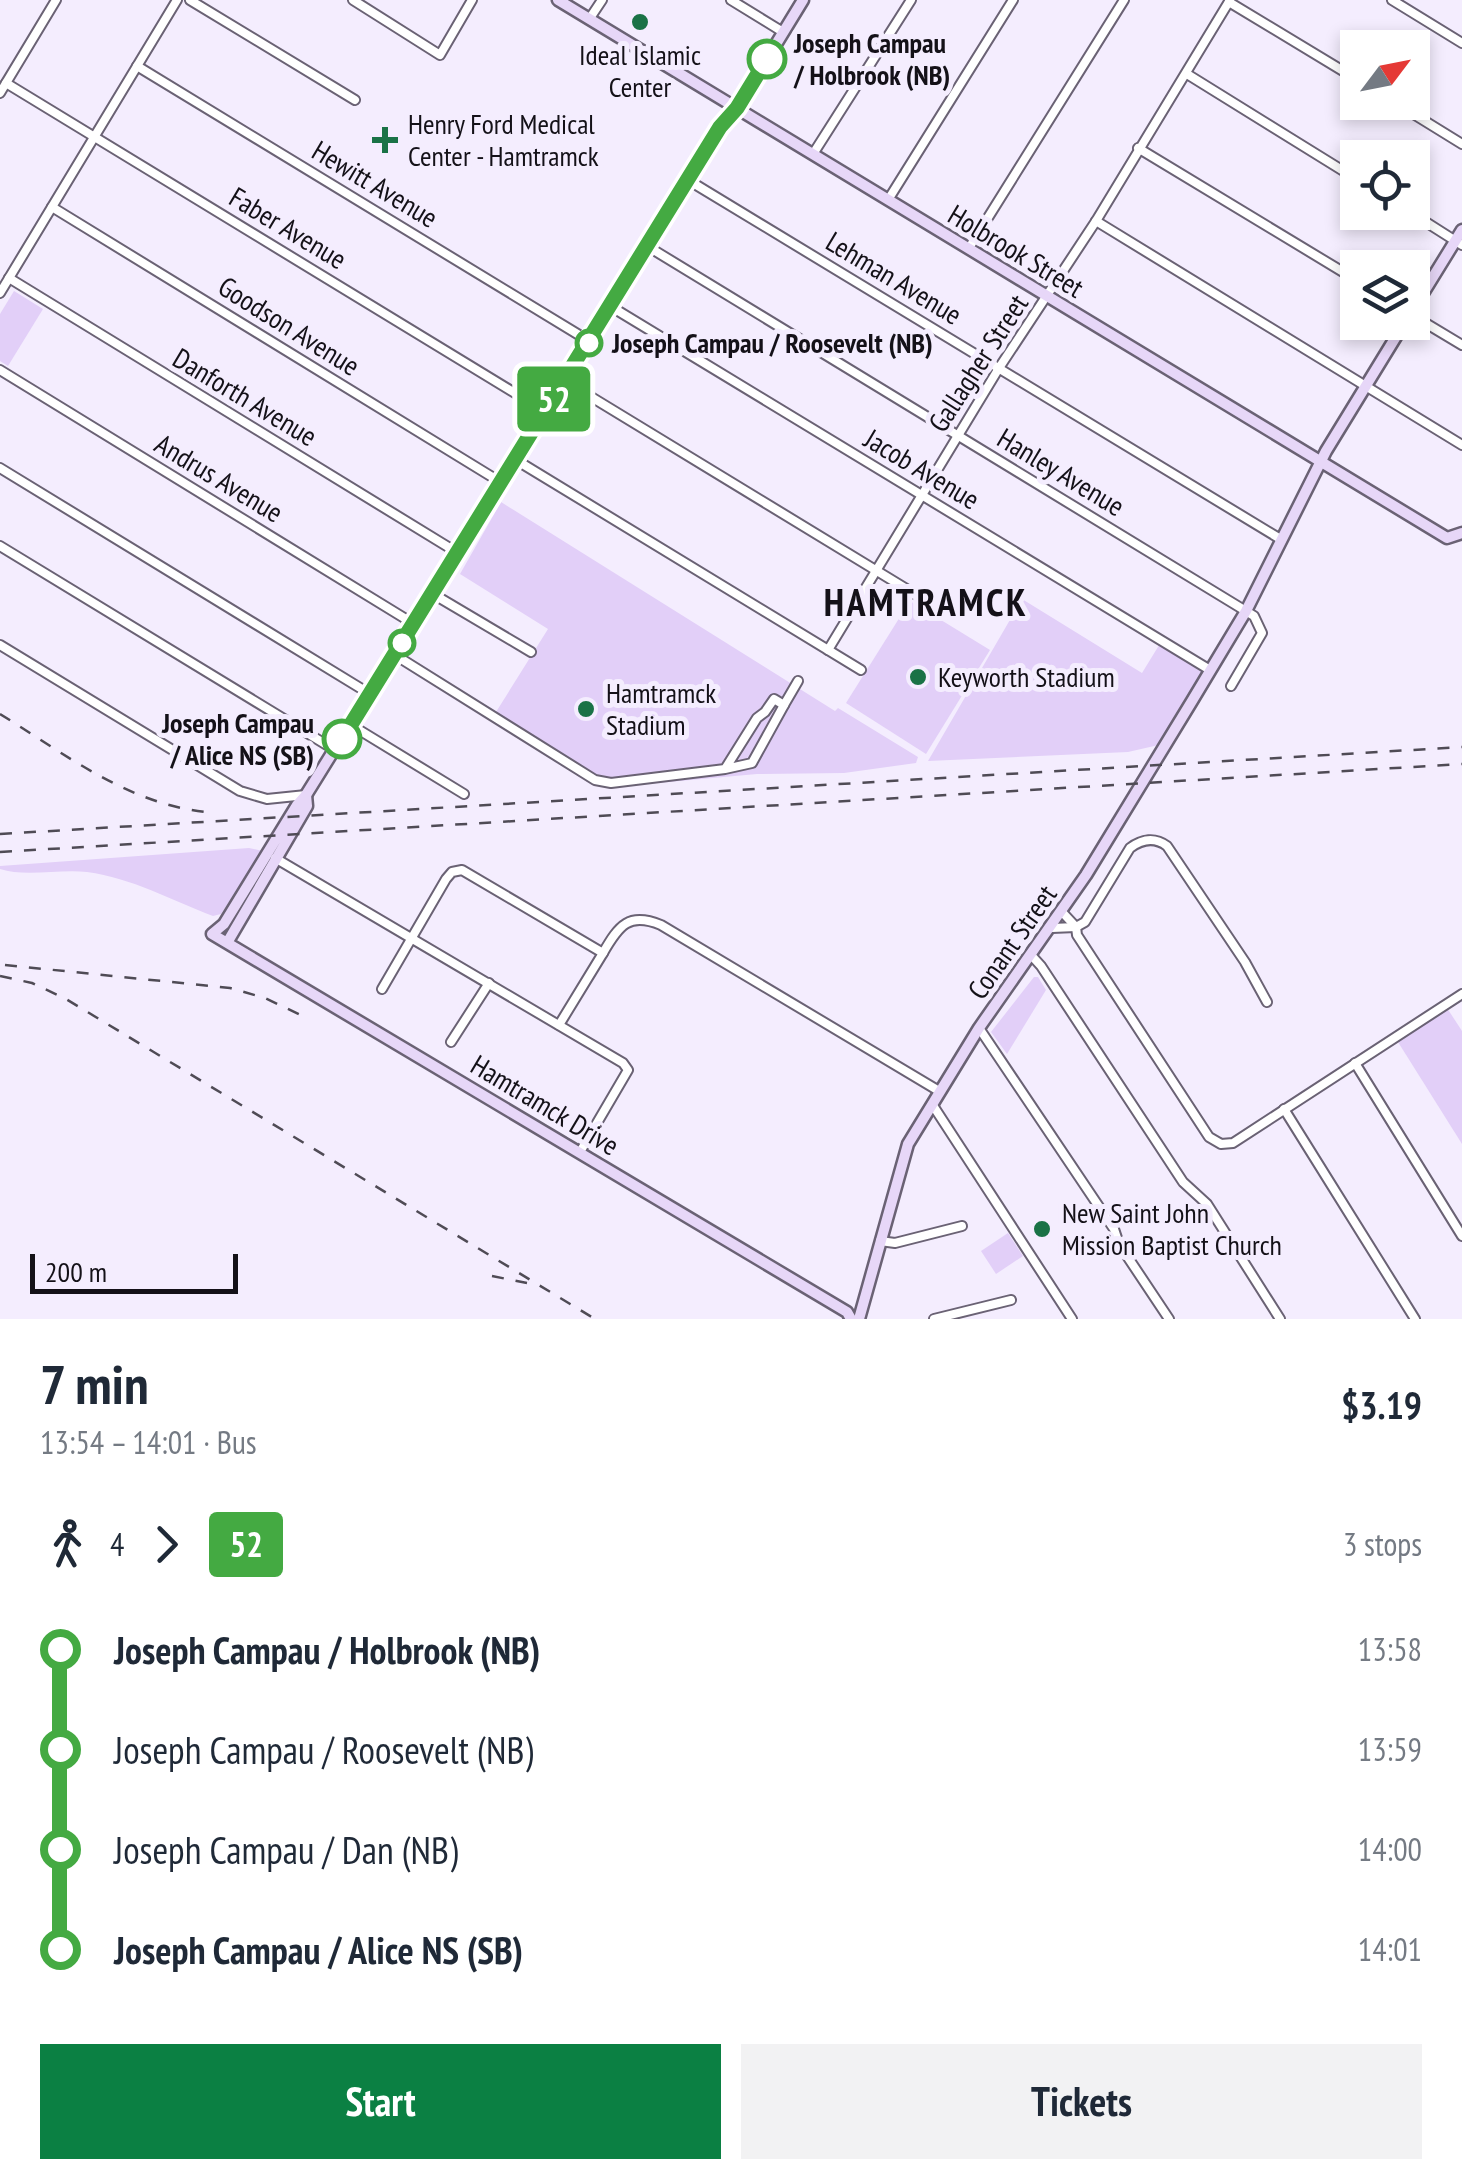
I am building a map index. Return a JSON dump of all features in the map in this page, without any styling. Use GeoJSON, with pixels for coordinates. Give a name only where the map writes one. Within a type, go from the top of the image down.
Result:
{"type":"FeatureCollection","features":[{"type":"Feature","properties":{"kind":"street"},"geometry":{"type":"LineString","coordinates":[[0,92],[56,0]]}},
{"type":"Feature","properties":{"kind":"street"},"geometry":{"type":"LineString","coordinates":[[0,292],[178,0]]}},
{"type":"Feature","properties":{"kind":"street"},"geometry":{"type":"LineString","coordinates":[[190,0],[355,100]]}},
{"type":"Feature","properties":{"kind":"street"},"geometry":{"type":"LineString","coordinates":[[353,0],[440,56],[472,0]]}},
{"type":"Feature","properties":{"kind":"street","name":"Holbrook Street"},"geometry":{"type":"LineString","coordinates":[[558,0],[1320,463],[1457,536]]}},
{"type":"Feature","properties":{"kind":"street"},"geometry":{"type":"LineString","coordinates":[[590,18],[602,0]]}},
{"type":"Feature","properties":{"kind":"street"},"geometry":{"type":"LineString","coordinates":[[732,0],[783,32]]}},
{"type":"Feature","properties":{"kind":"street"},"geometry":{"type":"LineString","coordinates":[[227,942],[272,856],[306,806],[306,795],[720,127],[737,108],[803,0]]}},
{"type":"Feature","properties":{"kind":"street"},"geometry":{"type":"LineString","coordinates":[[813,154],[912,0]]}},
{"type":"Feature","properties":{"kind":"street"},"geometry":{"type":"LineString","coordinates":[[888,200],[1013,0]]}},
{"type":"Feature","properties":{"kind":"street"},"geometry":{"type":"LineString","coordinates":[[968,248],[1124,0]]}},
{"type":"Feature","properties":{"kind":"street"},"geometry":{"type":"LineString","coordinates":[[1392,0],[1404,3],[1462,43]]}},
{"type":"Feature","properties":{"kind":"street"},"geometry":{"type":"LineString","coordinates":[[1230,1],[1340,69]]}},
{"type":"Feature","properties":{"kind":"street","name":"Gallagher Street"},"geometry":{"type":"LineString","coordinates":[[828,650],[999,368],[1096,221],[1230,1]]}},
{"type":"Feature","properties":{"kind":"street","name":"Hewitt Avenue"},"geometry":{"type":"LineString","coordinates":[[138,66],[590,342]]}},
{"type":"Feature","properties":{"kind":"street"},"geometry":{"type":"LineString","coordinates":[[1187,74],[1340,169]]}},
{"type":"Feature","properties":{"kind":"street","name":"Faber Avenue"},"geometry":{"type":"LineString","coordinates":[[6,83],[546,412]]}},
{"type":"Feature","properties":{"kind":"street"},"geometry":{"type":"LineString","coordinates":[[1423,120],[1462,144]]}},
{"type":"Feature","properties":{"kind":"street"},"geometry":{"type":"LineString","coordinates":[[1138,148],[1340,270]]}},
{"type":"Feature","properties":{"kind":"street","name":"Lehman Avenue"},"geometry":{"type":"LineString","coordinates":[[688,180],[1282,540]]}},
{"type":"Feature","properties":{"kind":"street","name":"Goodson Avenue"},"geometry":{"type":"LineString","coordinates":[[52,207],[502,483]]}},
{"type":"Feature","properties":{"kind":"street"},"geometry":{"type":"LineString","coordinates":[[1096,221],[1462,445]]}},
{"type":"Feature","properties":{"kind":"street"},"geometry":{"type":"LineString","coordinates":[[1430,222],[1460,238],[1430,285]]}},
{"type":"Feature","properties":{"kind":"street","name":"Hanley Avenue"},"geometry":{"type":"LineString","coordinates":[[647,246],[1246,611]]}},
{"type":"Feature","properties":{"kind":"street","name":"Danforth Avenue"},"geometry":{"type":"LineString","coordinates":[[8,278],[458,553]]}},
{"type":"Feature","properties":{"kind":"street","name":"Jacob Avenue"},"geometry":{"type":"LineString","coordinates":[[610,306],[1210,670]]}},
{"type":"Feature","properties":{"kind":"street"},"geometry":{"type":"LineString","coordinates":[[1430,324],[1462,344]]}},
{"type":"Feature","properties":{"kind":"street","name":"Conant Street"},"geometry":{"type":"LineString","coordinates":[[859,1319],[908,1144],[979,1028],[1052,928],[1246,611],[1320,463],[1395,340]]}},
{"type":"Feature","properties":{"kind":"street","name":"Andrus Avenue"},"geometry":{"type":"LineString","coordinates":[[0,370],[414,624]]}},
{"type":"Feature","properties":{"kind":"street"},"geometry":{"type":"LineString","coordinates":[[565,381],[923,599]]}},
{"type":"Feature","properties":{"kind":"street"},"geometry":{"type":"LineString","coordinates":[[516,460],[861,670]]}},
{"type":"Feature","properties":{"kind":"street"},"geometry":{"type":"LineString","coordinates":[[0,468],[370,694]]}},
{"type":"Feature","properties":{"kind":"street"},"geometry":{"type":"LineString","coordinates":[[0,546],[335,750]]}},
{"type":"Feature","properties":{"kind":"street"},"geometry":{"type":"LineString","coordinates":[[432,594],[531,652]]}},
{"type":"Feature","properties":{"kind":"street"},"geometry":{"type":"LineString","coordinates":[[1232,686],[1262,633],[1256,619],[1246,611]]}},
{"type":"Feature","properties":{"kind":"street"},"geometry":{"type":"LineString","coordinates":[[0,646],[240,791],[267,799],[306,795]]}},
{"type":"Feature","properties":{"kind":"street"},"geometry":{"type":"LineString","coordinates":[[394,655],[595,780],[611,783],[752,764],[798,681]]}},
{"type":"Feature","properties":{"kind":"street"},"geometry":{"type":"LineString","coordinates":[[725,768],[774,699],[784,705]]}},
{"type":"Feature","properties":{"kind":"street"},"geometry":{"type":"LineString","coordinates":[[351,724],[464,794]]}},
{"type":"Feature","properties":{"kind":"street"},"geometry":{"type":"LineString","coordinates":[[1052,928],[1076,927],[1085,922],[1130,848],[1142,841],[1159,841],[1167,846],[1268,1002]]}},
{"type":"Feature","properties":{"kind":"street"},"geometry":{"type":"LineString","coordinates":[[272,856],[623,1063],[628,1070],[580,1152]]}},
{"type":"Feature","properties":{"kind":"street","name":"Hamtramck Drive"},"geometry":{"type":"LineString","coordinates":[[272,856],[224,924],[212,934],[847,1312],[852,1319]]}},
{"type":"Feature","properties":{"kind":"street"},"geometry":{"type":"LineString","coordinates":[[382,989],[446,879],[452,872],[462,870],[603,953]]}},
{"type":"Feature","properties":{"kind":"street"},"geometry":{"type":"LineString","coordinates":[[1062,912],[1076,927],[1077,935],[1209,1137],[1220,1144],[1233,1142],[1462,994]]}},
{"type":"Feature","properties":{"kind":"street"},"geometry":{"type":"LineString","coordinates":[[559,1025],[619,928],[645,918],[939,1091]]}},
{"type":"Feature","properties":{"kind":"street"},"geometry":{"type":"LineString","coordinates":[[1030,956],[1041,966],[1183,1182],[1206,1203],[1280,1319]]}},
{"type":"Feature","properties":{"kind":"street"},"geometry":{"type":"LineString","coordinates":[[450,1042],[489,982]]}},
{"type":"Feature","properties":{"kind":"street"},"geometry":{"type":"LineString","coordinates":[[979,1028],[1169,1319]]}},
{"type":"Feature","properties":{"kind":"street"},"geometry":{"type":"LineString","coordinates":[[1355,1064],[1462,1236]]}},
{"type":"Feature","properties":{"kind":"street"},"geometry":{"type":"LineString","coordinates":[[932,1104],[1072,1319]]}},
{"type":"Feature","properties":{"kind":"street"},"geometry":{"type":"LineString","coordinates":[[1284,1109],[1415,1319]]}},
{"type":"Feature","properties":{"kind":"street"},"geometry":{"type":"LineString","coordinates":[[880,1242],[895,1243],[962,1226]]}},
{"type":"Feature","properties":{"kind":"street"},"geometry":{"type":"LineString","coordinates":[[934,1319],[1011,1300]]}},
{"type":"Feature","properties":{"kind":"shaded area"},"geometry":{"type":"Polygon","coordinates":[[[14,291],[43,309],[8,366],[0,361],[0,314],[14,291]]]}},
{"type":"Feature","properties":{"kind":"shaded area"},"geometry":{"type":"Polygon","coordinates":[[[501,502],[835,711],[838,708],[918,757],[916,763],[844,773],[757,774],[613,787],[496,712],[548,629],[460,574],[501,502]]]}},
{"type":"Feature","properties":{"kind":"shaded area"},"geometry":{"type":"Polygon","coordinates":[[[1022,599],[1142,673],[1161,642],[1210,670],[1163,744],[1128,752],[928,761],[1022,599]]]}},
{"type":"Feature","properties":{"kind":"shaded area","name":"Keyworth Stadium"},"geometry":{"type":"Polygon","coordinates":[[[910,601],[990,650],[926,754],[846,703],[910,601]]]}},
{"type":"Feature","properties":{"kind":"shaded area"},"geometry":{"type":"Polygon","coordinates":[[[249,848],[263,851],[221,914],[213,916],[104,875],[0,869],[0,866],[249,848]]]}},
{"type":"Feature","properties":{"kind":"shaded area"},"geometry":{"type":"Polygon","coordinates":[[[1034,977],[1046,990],[1007,1054],[991,1032],[1034,977]]]}},
{"type":"Feature","properties":{"kind":"shaded area"},"geometry":{"type":"Polygon","coordinates":[[[1447,1008],[1462,1031],[1462,1144],[1398,1042],[1447,1008]]]}},
{"type":"Feature","properties":{"kind":"shaded area"},"geometry":{"type":"Polygon","coordinates":[[[1008,1233],[1023,1256],[996,1274],[981,1251],[1008,1233]]]}},
{"type":"Feature","properties":{"kind":"railway"},"geometry":{"type":"LineString","coordinates":[[0,714],[124,788],[177,807],[206,812]]}},
{"type":"Feature","properties":{"kind":"railway"},"geometry":{"type":"LineString","coordinates":[[0,834],[1462,747]]}},
{"type":"Feature","properties":{"kind":"railway"},"geometry":{"type":"LineString","coordinates":[[0,852],[1462,764]]}},
{"type":"Feature","properties":{"kind":"railway"},"geometry":{"type":"LineString","coordinates":[[5,965],[230,988],[265,998],[309,1019]]}},
{"type":"Feature","properties":{"kind":"railway"},"geometry":{"type":"LineString","coordinates":[[0,976],[32,983],[66,999],[595,1319]]}},
{"type":"Feature","properties":{"kind":"railway"},"geometry":{"type":"LineString","coordinates":[[492,1276],[527,1283]]}},
{"type":"Feature","properties":{"kind":"bus line","name":"52"},"geometry":{"type":"LineString","coordinates":[[342,739],[720,127],[737,108],[767,59]]}},
{"type":"Feature","properties":{"kind":"place","name":"Ideal Islamic Center"},"geometry":{"type":"Point","coordinates":[640,22]}},
{"type":"Feature","properties":{"kind":"place","name":"Joseph Campau / Holbrook (NB)"},"geometry":{"type":"Point","coordinates":[767,59]}},
{"type":"Feature","properties":{"kind":"place","name":"Henry Ford Medical Center - Hamtramck"},"geometry":{"type":"Point","coordinates":[385,140]}},
{"type":"Feature","properties":{"kind":"place","name":"Joseph Campau / Roosevelt (NB)"},"geometry":{"type":"Point","coordinates":[589,343]}},
{"type":"Feature","properties":{"kind":"place","name":"Keyworth Stadium"},"geometry":{"type":"Point","coordinates":[918,677]}},
{"type":"Feature","properties":{"kind":"place","name":"Hamtramck Stadium"},"geometry":{"type":"Point","coordinates":[586,709]}},
{"type":"Feature","properties":{"kind":"place","name":"Joseph Campau / Alice NS (SB)"},"geometry":{"type":"Point","coordinates":[342,739]}},
{"type":"Feature","properties":{"kind":"place","name":"New Saint John Mission Baptist Church"},"geometry":{"type":"Point","coordinates":[1042,1229]}},
{"type":"Feature","properties":{"kind":"district","name":"HAMTRAMCK"},"geometry":{"type":"Point","coordinates":[926,603]}}]}
